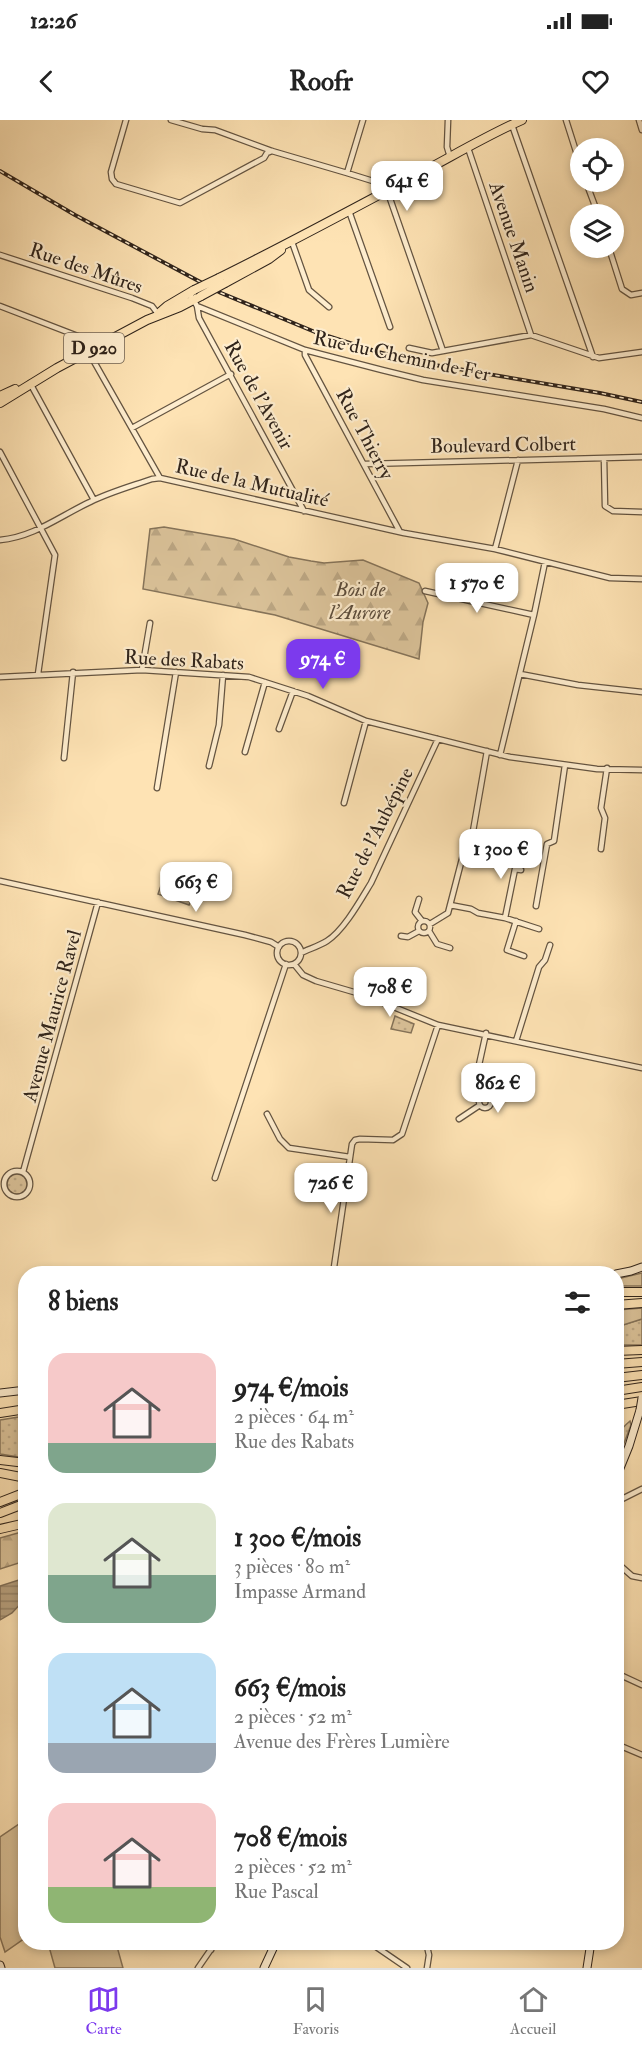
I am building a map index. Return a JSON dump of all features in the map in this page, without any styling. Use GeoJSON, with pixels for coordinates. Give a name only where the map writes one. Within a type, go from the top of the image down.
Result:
{"type":"FeatureCollection","features":[{"type":"Feature","properties":{"kind":"highway"},"geometry":{"type":"LineString","coordinates":[[624,1292],[642,1292]]}},
{"type":"Feature","properties":{"kind":"highway"},"geometry":{"type":"LineString","coordinates":[[624,1304],[642,1303]]}},
{"type":"Feature","properties":{"kind":"highway"},"geometry":{"type":"LineString","coordinates":[[624,1351],[642,1350]]}},
{"type":"Feature","properties":{"kind":"highway"},"geometry":{"type":"LineString","coordinates":[[624,1363],[642,1362]]}},
{"type":"Feature","properties":{"kind":"highway"},"geometry":{"type":"LineString","coordinates":[[624,1376],[642,1375]]}},
{"type":"Feature","properties":{"kind":"highway"},"geometry":{"type":"LineString","coordinates":[[624,1390],[642,1388]]}},
{"type":"Feature","properties":{"kind":"highway"},"geometry":{"type":"LineString","coordinates":[[624,1404],[641,1403]]}},
{"type":"Feature","properties":{"kind":"highway"},"geometry":{"type":"LineString","coordinates":[[0,1413],[18,1410]]}},
{"type":"Feature","properties":{"kind":"highway"},"geometry":{"type":"LineString","coordinates":[[0,1460],[18,1462]]}},
{"type":"Feature","properties":{"kind":"highway"},"geometry":{"type":"LineString","coordinates":[[0,1473],[18,1476]]}},
{"type":"Feature","properties":{"kind":"highway"},"geometry":{"type":"LineString","coordinates":[[0,1502],[18,1495]]}},
{"type":"Feature","properties":{"kind":"highway"},"geometry":{"type":"LineString","coordinates":[[0,1513],[18,1506]]}},
{"type":"Feature","properties":{"kind":"highway"},"geometry":{"type":"LineString","coordinates":[[0,1529],[18,1525]]}},
{"type":"Feature","properties":{"kind":"main road","name":"D 920"},"geometry":{"type":"LineString","coordinates":[[0,403],[30,383],[88,351],[158,314],[171,312],[222,280],[269,259],[292,243],[349,211],[512,123]]}},
{"type":"Feature","properties":{"kind":"main road","name":"D 920"},"geometry":{"type":"LineString","coordinates":[[0,396],[30,383]]}},
{"type":"Feature","properties":{"kind":"street"},"geometry":{"type":"LineString","coordinates":[[126,120],[111,172],[112,179],[116,184],[180,203],[264,158],[272,151]]}},
{"type":"Feature","properties":{"kind":"street"},"geometry":{"type":"LineString","coordinates":[[171,120],[202,129],[215,130],[272,151],[375,182],[387,190],[443,351]]}},
{"type":"Feature","properties":{"kind":"street"},"geometry":{"type":"LineString","coordinates":[[347,173],[363,120]]}},
{"type":"Feature","properties":{"kind":"street"},"geometry":{"type":"LineString","coordinates":[[448,120],[447,147],[450,157]]}},
{"type":"Feature","properties":{"kind":"street"},"geometry":{"type":"LineString","coordinates":[[566,120],[572,138]]}},
{"type":"Feature","properties":{"kind":"street"},"geometry":{"type":"LineString","coordinates":[[639,120],[642,130]]}},
{"type":"Feature","properties":{"kind":"street"},"geometry":{"type":"LineString","coordinates":[[512,123],[593,357]]}},
{"type":"Feature","properties":{"kind":"street","name":"Avenue Manin"},"geometry":{"type":"LineString","coordinates":[[468,147],[531,335]]}},
{"type":"Feature","properties":{"kind":"street"},"geometry":{"type":"LineString","coordinates":[[349,211],[390,327]]}},
{"type":"Feature","properties":{"kind":"street"},"geometry":{"type":"LineString","coordinates":[[292,243],[309,290],[329,307]]}},
{"type":"Feature","properties":{"kind":"street","name":"Rue des Mûres"},"geometry":{"type":"LineString","coordinates":[[0,255],[132,298],[152,306],[158,314]]}},
{"type":"Feature","properties":{"kind":"street"},"geometry":{"type":"LineString","coordinates":[[612,258],[622,289],[631,295],[642,293]]}},
{"type":"Feature","properties":{"kind":"street","name":"Rue du Chemin de Fer"},"geometry":{"type":"LineString","coordinates":[[195,297],[305,350],[423,380],[583,405],[642,418]]}},
{"type":"Feature","properties":{"kind":"street","name":"Rue de l'Avenir"},"geometry":{"type":"LineString","coordinates":[[195,297],[199,318],[304,511]]}},
{"type":"Feature","properties":{"kind":"street"},"geometry":{"type":"LineString","coordinates":[[0,306],[101,345]]}},
{"type":"Feature","properties":{"kind":"street"},"geometry":{"type":"LineString","coordinates":[[409,348],[432,353],[531,335],[599,358],[642,352]]}},
{"type":"Feature","properties":{"kind":"street","name":"Rue Thierry"},"geometry":{"type":"LineString","coordinates":[[305,350],[305,355],[400,532]]}},
{"type":"Feature","properties":{"kind":"street"},"geometry":{"type":"LineString","coordinates":[[88,351],[160,478]]}},
{"type":"Feature","properties":{"kind":"street"},"geometry":{"type":"LineString","coordinates":[[132,428],[231,374]]}},
{"type":"Feature","properties":{"kind":"street"},"geometry":{"type":"LineString","coordinates":[[30,383],[94,500]]}},
{"type":"Feature","properties":{"kind":"street"},"geometry":{"type":"LineString","coordinates":[[0,452],[55,555],[38,674]]}},
{"type":"Feature","properties":{"kind":"street","name":"Boulevard Colbert"},"geometry":{"type":"LineString","coordinates":[[365,464],[642,457]]}},
{"type":"Feature","properties":{"kind":"street"},"geometry":{"type":"LineString","coordinates":[[604,458],[605,506],[614,511],[642,512]]}},
{"type":"Feature","properties":{"kind":"street"},"geometry":{"type":"LineString","coordinates":[[495,549],[518,460]]}},
{"type":"Feature","properties":{"kind":"street","name":"Rue de la Mutualité"},"geometry":{"type":"LineString","coordinates":[[0,540],[21,536],[42,528],[94,500],[160,478],[400,532],[495,549],[610,578],[642,579]]}},
{"type":"Feature","properties":{"kind":"street"},"geometry":{"type":"LineString","coordinates":[[500,754],[545,562]]}},
{"type":"Feature","properties":{"kind":"street"},"geometry":{"type":"LineString","coordinates":[[425,591],[534,615]]}},
{"type":"Feature","properties":{"kind":"street"},"geometry":{"type":"LineString","coordinates":[[142,670],[150,623]]}},
{"type":"Feature","properties":{"kind":"street","name":"Rue des Rabats"},"geometry":{"type":"LineString","coordinates":[[0,677],[142,670],[249,677],[308,696],[366,721],[487,751],[597,769],[642,770]]}},
{"type":"Feature","properties":{"kind":"street"},"geometry":{"type":"LineString","coordinates":[[64,758],[73,672]]}},
{"type":"Feature","properties":{"kind":"street"},"geometry":{"type":"LineString","coordinates":[[157,788],[176,672]]}},
{"type":"Feature","properties":{"kind":"street"},"geometry":{"type":"LineString","coordinates":[[520,674],[578,685],[642,692]]}},
{"type":"Feature","properties":{"kind":"street"},"geometry":{"type":"LineString","coordinates":[[209,766],[219,725],[223,675]]}},
{"type":"Feature","properties":{"kind":"street"},"geometry":{"type":"LineString","coordinates":[[245,752],[265,682]]}},
{"type":"Feature","properties":{"kind":"street"},"geometry":{"type":"LineString","coordinates":[[279,729],[293,691]]}},
{"type":"Feature","properties":{"kind":"street"},"geometry":{"type":"LineString","coordinates":[[344,803],[366,721]]}},
{"type":"Feature","properties":{"kind":"street","name":"Rue de l'Aubépine"},"geometry":{"type":"LineString","coordinates":[[301,953],[331,938],[358,903],[370,883],[438,739]]}},
{"type":"Feature","properties":{"kind":"street"},"geometry":{"type":"LineString","coordinates":[[430,924],[446,916],[450,905],[463,855],[472,837],[487,751]]}},
{"type":"Feature","properties":{"kind":"street"},"geometry":{"type":"LineString","coordinates":[[536,906],[547,844],[554,841],[565,765]]}},
{"type":"Feature","properties":{"kind":"street"},"geometry":{"type":"LineString","coordinates":[[601,849],[605,818],[601,808],[607,768]]}},
{"type":"Feature","properties":{"kind":"street"},"geometry":{"type":"LineString","coordinates":[[505,918],[515,869],[521,870]]}},
{"type":"Feature","properties":{"kind":"street"},"geometry":{"type":"LineString","coordinates":[[0,881],[245,935],[271,942],[279,947]]}},
{"type":"Feature","properties":{"kind":"street"},"geometry":{"type":"LineString","coordinates":[[419,899],[416,912],[422,921]]}},
{"type":"Feature","properties":{"kind":"street","name":"Avenue Maurice Ravel"},"geometry":{"type":"LineString","coordinates":[[23,1172],[98,902]]}},
{"type":"Feature","properties":{"kind":"street"},"geometry":{"type":"LineString","coordinates":[[450,905],[539,929]]}},
{"type":"Feature","properties":{"kind":"street"},"geometry":{"type":"LineString","coordinates":[[422,921],[426,920],[430,924]]}},
{"type":"Feature","properties":{"kind":"street"},"geometry":{"type":"LineString","coordinates":[[419,931],[418,925],[422,921]]}},
{"type":"Feature","properties":{"kind":"street"},"geometry":{"type":"LineString","coordinates":[[516,921],[507,950],[524,956]]}},
{"type":"Feature","properties":{"kind":"street"},"geometry":{"type":"LineString","coordinates":[[430,924],[429,931],[437,944],[450,948]]}},
{"type":"Feature","properties":{"kind":"street"},"geometry":{"type":"LineString","coordinates":[[401,936],[408,937],[419,931],[425,933],[429,931]]}},
{"type":"Feature","properties":{"kind":"street"},"geometry":{"type":"LineString","coordinates":[[285,942],[292,942],[298,946],[301,953],[294,964],[286,964],[278,957],[279,947],[285,942]]}},
{"type":"Feature","properties":{"kind":"street"},"geometry":{"type":"LineString","coordinates":[[516,1041],[539,967],[545,960],[549,945]]}},
{"type":"Feature","properties":{"kind":"street"},"geometry":{"type":"LineString","coordinates":[[215,1178],[286,964]]}},
{"type":"Feature","properties":{"kind":"street"},"geometry":{"type":"LineString","coordinates":[[294,964],[303,975],[316,981],[364,995],[438,1024],[642,1068]]}},
{"type":"Feature","properties":{"kind":"street"},"geometry":{"type":"LineString","coordinates":[[334,1266],[350,1157],[355,1140],[393,1140],[402,1134],[438,1024]]}},
{"type":"Feature","properties":{"kind":"street"},"geometry":{"type":"LineString","coordinates":[[483,1097],[476,1083],[486,1034]]}},
{"type":"Feature","properties":{"kind":"street"},"geometry":{"type":"LineString","coordinates":[[459,1119],[480,1105],[483,1097]]}},
{"type":"Feature","properties":{"kind":"street"},"geometry":{"type":"LineString","coordinates":[[480,1105],[486,1108],[491,1104],[489,1098],[483,1097]]}},
{"type":"Feature","properties":{"kind":"street"},"geometry":{"type":"LineString","coordinates":[[267,1114],[280,1139],[289,1148],[350,1157]]}},
{"type":"Feature","properties":{"kind":"street"},"geometry":{"type":"LineString","coordinates":[[11,1172],[23,1172],[30,1184],[27,1192],[20,1197],[15,1197],[2,1189],[2,1178],[11,1172]]}},
{"type":"Feature","properties":{"kind":"street"},"geometry":{"type":"LineString","coordinates":[[624,1272],[639,1268],[642,1260]]}},
{"type":"Feature","properties":{"kind":"street"},"geometry":{"type":"LineString","coordinates":[[0,1393],[18,1391]]}},
{"type":"Feature","properties":{"kind":"street"},"geometry":{"type":"LineString","coordinates":[[624,1456],[641,1403]]}},
{"type":"Feature","properties":{"kind":"street"},"geometry":{"type":"LineString","coordinates":[[624,1496],[642,1489]]}},
{"type":"Feature","properties":{"kind":"street"},"geometry":{"type":"LineString","coordinates":[[624,1569],[632,1576],[642,1578]]}},
{"type":"Feature","properties":{"kind":"street"},"geometry":{"type":"LineString","coordinates":[[624,1677],[642,1685]]}},
{"type":"Feature","properties":{"kind":"street"},"geometry":{"type":"LineString","coordinates":[[624,1747],[642,1755]]}},
{"type":"Feature","properties":{"kind":"street"},"geometry":{"type":"LineString","coordinates":[[198,1968],[211,1950]]}},
{"type":"Feature","properties":{"kind":"street"},"geometry":{"type":"LineString","coordinates":[[264,1968],[272,1950]]}},
{"type":"Feature","properties":{"kind":"street"},"geometry":{"type":"LineString","coordinates":[[381,1950],[407,1968]]}},
{"type":"Feature","properties":{"kind":"street"},"geometry":{"type":"LineString","coordinates":[[427,1968],[428,1950]]}},
{"type":"Feature","properties":{"kind":"street"},"geometry":{"type":"LineString","coordinates":[[587,1968],[590,1950]]}},
{"type":"Feature","properties":{"kind":"green space","name":"Bois de l'Aurore"},"geometry":{"type":"Polygon","coordinates":[[[164,527],[234,539],[289,557],[311,561],[324,563],[363,560],[419,583],[428,603],[423,622],[419,659],[275,615],[143,589],[150,529],[164,527]]]}},
{"type":"Feature","properties":{"kind":"green space"},"geometry":{"type":"Polygon","coordinates":[[[163,880],[195,891],[189,905],[158,894],[163,880]]]}},
{"type":"Feature","properties":{"kind":"green space"},"geometry":{"type":"Polygon","coordinates":[[[395,1016],[414,1024],[411,1033],[391,1029],[395,1016]]]}},
{"type":"Feature","properties":{"kind":"green space"},"geometry":{"type":"Polygon","coordinates":[[[17,1174],[24,1177],[27,1184],[24,1191],[17,1194],[10,1191],[7,1184],[10,1177],[17,1174]]]}},
{"type":"Feature","properties":{"kind":"green space"},"geometry":{"type":"Polygon","coordinates":[[[642,1273],[642,1286],[624,1286],[624,1277],[642,1273]]]}},
{"type":"Feature","properties":{"kind":"green space"},"geometry":{"type":"Polygon","coordinates":[[[642,1308],[642,1319],[624,1325],[624,1309],[642,1308]]]}},
{"type":"Feature","properties":{"kind":"green space"},"geometry":{"type":"Polygon","coordinates":[[[642,1319],[642,1345],[624,1345],[624,1325],[642,1319]]]}},
{"type":"Feature","properties":{"kind":"green space"},"geometry":{"type":"Polygon","coordinates":[[[18,1417],[18,1457],[0,1454],[0,1420],[18,1417]]]}},
{"type":"Feature","properties":{"kind":"green space"},"geometry":{"type":"Polygon","coordinates":[[[630,1421],[631,1425],[624,1443],[624,1426],[630,1421]]]}},
{"type":"Feature","properties":{"kind":"green space"},"geometry":{"type":"Polygon","coordinates":[[[18,1533],[18,1563],[0,1569],[0,1538],[18,1533]]]}},
{"type":"Feature","properties":{"kind":"green space"},"geometry":{"type":"Polygon","coordinates":[[[18,1825],[18,1943],[5,1952],[0,1937],[0,1837],[18,1825]]]}},
{"type":"Feature","properties":{"kind":"green space"},"geometry":{"type":"Polygon","coordinates":[[[50,1950],[118,1950],[123,1968],[55,1968],[50,1950]]]}},
{"type":"Feature","properties":{"kind":"shaded area"},"geometry":{"type":"Polygon","coordinates":[[[18,1580],[18,1607],[0,1620],[0,1586],[18,1580]]]}},
{"type":"Feature","properties":{"kind":"railway"},"geometry":{"type":"LineString","coordinates":[[0,171],[75,215],[221,293],[315,332],[378,352],[423,363],[642,402]]}}]}
